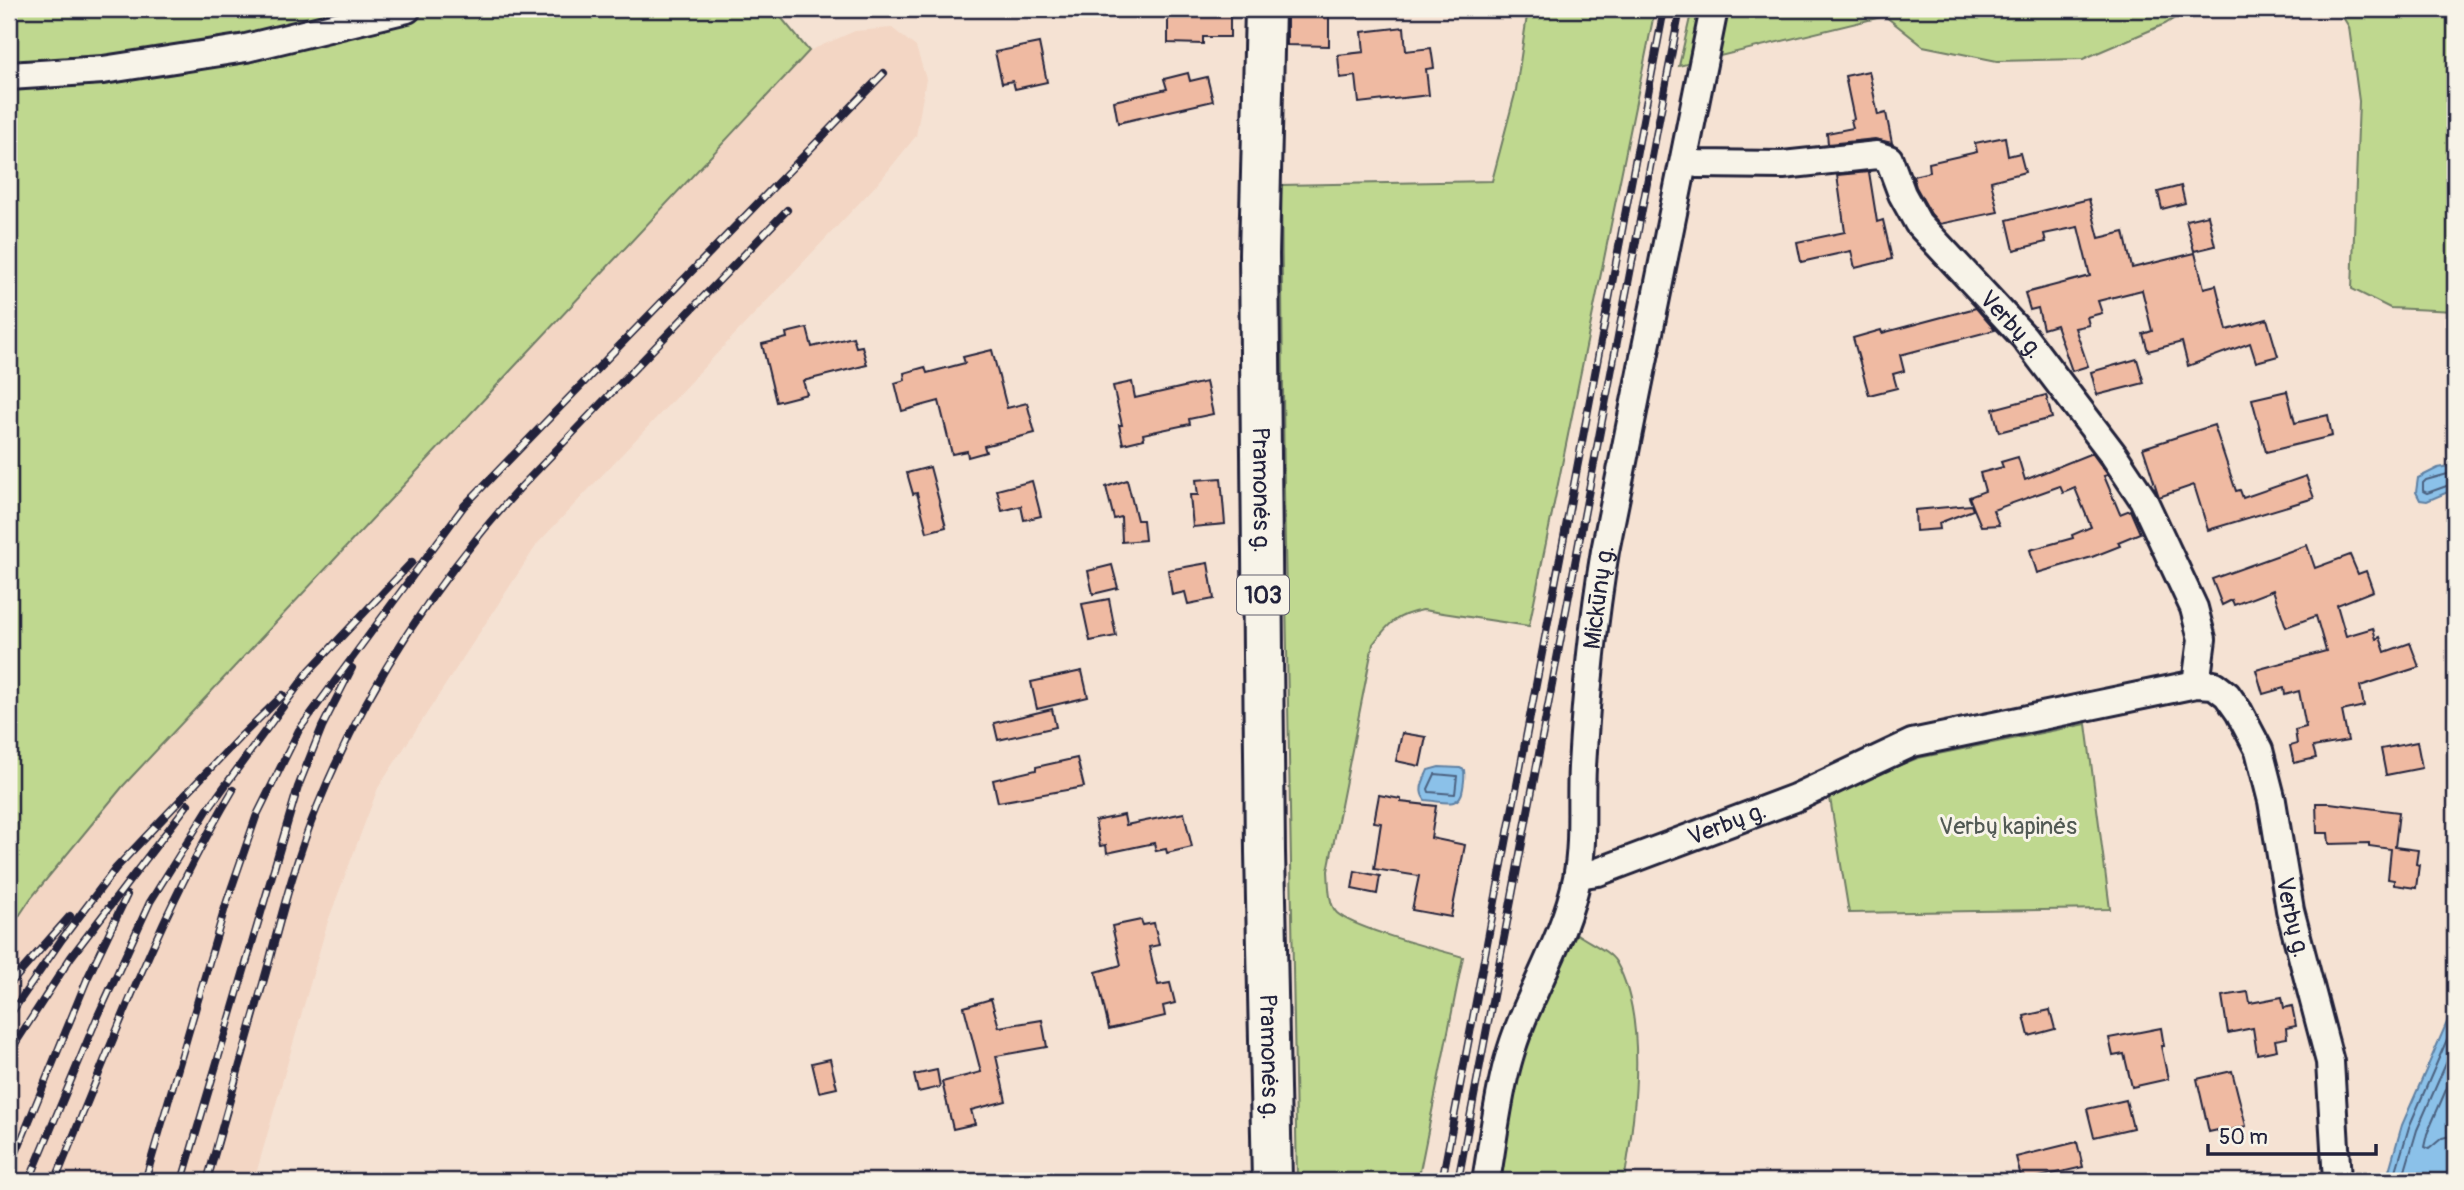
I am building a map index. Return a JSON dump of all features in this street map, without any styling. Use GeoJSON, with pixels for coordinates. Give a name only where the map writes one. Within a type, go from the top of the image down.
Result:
{"type":"FeatureCollection","features":[{"type":"Feature","properties":{"kind":"main road","name":"Pramonės g."},"geometry":{"type":"LineString","coordinates":[[1265,9],[1259,265],[1265,852],[1272,1181]]}},
{"type":"Feature","properties":{"kind":"street"},"geometry":{"type":"LineString","coordinates":[[9,76],[103,69],[246,48],[407,9]]}},
{"type":"Feature","properties":{"kind":"street","name":"Mickūnų g."},"geometry":{"type":"LineString","coordinates":[[1486,1181],[1507,1062],[1570,908],[1578,875],[1581,850],[1580,791],[1593,627],[1605,551],[1714,9]]}},
{"type":"Feature","properties":{"kind":"street","name":"Verbų g."},"geometry":{"type":"LineString","coordinates":[[1684,161],[1698,164],[1783,165],[1877,155],[1889,159],[1902,194],[1918,223],[2024,337],[2113,454],[2143,499],[2194,608],[2202,639],[2196,684]]}},
{"type":"Feature","properties":{"kind":"street","name":"Verbų g."},"geometry":{"type":"LineString","coordinates":[[1578,875],[1598,872],[1795,798],[1912,743],[2196,684],[2214,685],[2227,695],[2239,712],[2259,750],[2273,801],[2290,910],[2330,1062],[2337,1181]]}},
{"type":"Feature","properties":{"kind":"shaded area"},"geometry":{"type":"Polygon","coordinates":[[[892,28],[916,47],[926,79],[916,136],[879,182],[538,543],[378,788],[328,921],[254,1181],[9,1181],[9,931],[31,898],[123,786],[809,51],[855,31],[892,28]]]}},
{"type":"Feature","properties":{"kind":"green space"},"geometry":{"type":"Polygon","coordinates":[[[9,9],[774,9],[809,51],[123,786],[31,898],[9,931],[9,9]]]}},
{"type":"Feature","properties":{"kind":"green space"},"geometry":{"type":"Polygon","coordinates":[[[1528,9],[1655,9],[1529,626],[1423,610],[1406,614],[1394,621],[1373,644],[1328,871],[1330,899],[1337,913],[1360,926],[1463,957],[1418,1181],[1297,1181],[1281,185],[1492,181],[1516,90],[1528,9]]]}},
{"type":"Feature","properties":{"kind":"green space"},"geometry":{"type":"Polygon","coordinates":[[[1692,9],[2189,9],[2165,24],[2083,59],[1997,61],[1923,46],[1885,16],[1679,66],[1692,9]]]}},
{"type":"Feature","properties":{"kind":"green space"},"geometry":{"type":"Polygon","coordinates":[[[2338,9],[2455,9],[2455,311],[2390,308],[2352,289],[2359,101],[2349,27],[2338,9]]]}},
{"type":"Feature","properties":{"kind":"green space","name":"Verbų kapinės"},"geometry":{"type":"Polygon","coordinates":[[[2086,724],[2110,909],[1849,913],[1829,792],[1918,758],[2086,724]]]}},
{"type":"Feature","properties":{"kind":"green space"},"geometry":{"type":"Polygon","coordinates":[[[1577,934],[1604,950],[1616,962],[1626,985],[1632,1011],[1635,1100],[1624,1181],[1497,1181],[1521,1053],[1550,985],[1577,934]]]}},
{"type":"Feature","properties":{"kind":"water"},"geometry":{"type":"Polygon","coordinates":[[[2455,465],[2455,489],[2427,501],[2420,500],[2416,492],[2418,478],[2438,468],[2455,465]]]}},
{"type":"Feature","properties":{"kind":"water"},"geometry":{"type":"Polygon","coordinates":[[[1439,767],[1464,770],[1461,795],[1454,802],[1425,800],[1423,796],[1422,785],[1428,770],[1439,767]]]}},
{"type":"Feature","properties":{"kind":"water"},"geometry":{"type":"Polygon","coordinates":[[[2455,1004],[2455,1156],[2444,1181],[2386,1181],[2402,1125],[2455,1004]]]}},
{"type":"Feature","properties":{"kind":"building"},"geometry":{"type":"Polygon","coordinates":[[[1168,9],[1225,9],[1225,12],[1230,12],[1230,37],[1203,37],[1203,44],[1168,43],[1168,9]]]}},
{"type":"Feature","properties":{"kind":"building"},"geometry":{"type":"Polygon","coordinates":[[[1287,9],[1329,9],[1329,46],[1287,45],[1287,9]]]}},
{"type":"Feature","properties":{"kind":"building"},"geometry":{"type":"Polygon","coordinates":[[[1404,27],[1406,51],[1431,48],[1434,68],[1426,69],[1429,95],[1359,103],[1356,76],[1340,78],[1338,55],[1364,52],[1362,32],[1404,27]]]}},
{"type":"Feature","properties":{"kind":"building"},"geometry":{"type":"Polygon","coordinates":[[[1039,43],[1047,82],[1015,89],[1013,81],[1002,83],[995,52],[1039,43]]]}},
{"type":"Feature","properties":{"kind":"building"},"geometry":{"type":"Polygon","coordinates":[[[1869,71],[1878,115],[1886,113],[1892,143],[1875,139],[1828,144],[1827,133],[1853,128],[1851,120],[1854,119],[1845,76],[1869,71]]]}},
{"type":"Feature","properties":{"kind":"building"},"geometry":{"type":"Polygon","coordinates":[[[1188,73],[1190,81],[1207,77],[1213,101],[1118,123],[1114,101],[1167,89],[1164,79],[1188,73]]]}},
{"type":"Feature","properties":{"kind":"building"},"geometry":{"type":"Polygon","coordinates":[[[2005,137],[2008,156],[2020,153],[2025,172],[1991,181],[1998,212],[1940,224],[1931,214],[1913,176],[1930,172],[1929,163],[1977,152],[1975,143],[2005,137]]]}},
{"type":"Feature","properties":{"kind":"building"},"geometry":{"type":"Polygon","coordinates":[[[1869,172],[1877,222],[1883,220],[1892,259],[1855,268],[1851,251],[1801,262],[1797,242],[1845,232],[1837,175],[1869,172]]]}},
{"type":"Feature","properties":{"kind":"building"},"geometry":{"type":"Polygon","coordinates":[[[2181,186],[2185,203],[2162,209],[2158,192],[2181,186]]]}},
{"type":"Feature","properties":{"kind":"building"},"geometry":{"type":"Polygon","coordinates":[[[2089,199],[2099,238],[2124,232],[2132,268],[2195,253],[2204,288],[2216,285],[2227,330],[2267,319],[2278,356],[2256,362],[2250,343],[2188,366],[2182,342],[2148,351],[2143,334],[2152,331],[2142,290],[2098,301],[2102,313],[2087,317],[2089,325],[2075,328],[2088,366],[2072,371],[2056,325],[2043,329],[2038,308],[2030,310],[2025,293],[2090,276],[2078,227],[2044,234],[2046,242],[2014,250],[2007,220],[2089,199]]]}},
{"type":"Feature","properties":{"kind":"building"},"geometry":{"type":"Polygon","coordinates":[[[2208,215],[2215,246],[2194,251],[2186,220],[2208,215]]]}},
{"type":"Feature","properties":{"kind":"building"},"geometry":{"type":"Polygon","coordinates":[[[1976,308],[1995,330],[1900,355],[1904,371],[1893,374],[1897,388],[1869,395],[1853,338],[1976,308]]]}},
{"type":"Feature","properties":{"kind":"building"},"geometry":{"type":"Polygon","coordinates":[[[807,328],[812,347],[853,337],[856,347],[862,346],[867,365],[803,381],[807,394],[776,402],[762,344],[787,338],[786,333],[807,328]]]}},
{"type":"Feature","properties":{"kind":"building"},"geometry":{"type":"Polygon","coordinates":[[[992,350],[1007,408],[1027,403],[1035,433],[984,446],[986,452],[968,457],[967,451],[952,454],[939,401],[902,411],[895,383],[905,380],[904,373],[925,367],[927,373],[965,363],[963,357],[992,350]]]}},
{"type":"Feature","properties":{"kind":"building"},"geometry":{"type":"Polygon","coordinates":[[[2137,359],[2144,383],[2097,395],[2091,372],[2137,359]]]}},
{"type":"Feature","properties":{"kind":"building"},"geometry":{"type":"Polygon","coordinates":[[[1132,382],[1135,398],[1206,382],[1213,414],[1189,419],[1190,424],[1143,434],[1144,439],[1123,444],[1119,425],[1122,425],[1113,386],[1132,382]]]}},
{"type":"Feature","properties":{"kind":"building"},"geometry":{"type":"Polygon","coordinates":[[[2287,391],[2295,423],[2328,415],[2332,436],[2266,452],[2252,399],[2287,391]]]}},
{"type":"Feature","properties":{"kind":"building"},"geometry":{"type":"Polygon","coordinates":[[[2046,395],[2052,418],[1999,432],[1993,409],[2046,395]]]}},
{"type":"Feature","properties":{"kind":"building"},"geometry":{"type":"Polygon","coordinates":[[[2214,425],[2236,491],[2240,490],[2243,498],[2306,476],[2314,498],[2208,530],[2194,485],[2159,497],[2143,448],[2214,425]]]}},
{"type":"Feature","properties":{"kind":"building"},"geometry":{"type":"Polygon","coordinates":[[[2092,453],[2108,475],[2104,476],[2120,514],[2130,510],[2140,533],[2118,542],[2120,546],[2092,557],[2037,573],[2030,550],[2073,538],[2072,535],[2091,527],[2075,488],[2063,493],[2060,486],[1993,510],[1999,525],[1981,526],[1969,497],[1985,491],[1980,473],[2003,467],[2001,462],[2018,457],[2025,480],[2092,453]]]}},
{"type":"Feature","properties":{"kind":"building"},"geometry":{"type":"Polygon","coordinates":[[[930,467],[946,527],[927,532],[917,493],[913,494],[907,473],[930,467]]]}},
{"type":"Feature","properties":{"kind":"building"},"geometry":{"type":"Polygon","coordinates":[[[1221,478],[1225,524],[1193,527],[1190,495],[1198,495],[1196,480],[1221,478]]]}},
{"type":"Feature","properties":{"kind":"building"},"geometry":{"type":"Polygon","coordinates":[[[1127,480],[1137,520],[1143,520],[1145,540],[1122,542],[1121,517],[1114,519],[1106,487],[1127,480]]]}},
{"type":"Feature","properties":{"kind":"building"},"geometry":{"type":"Polygon","coordinates":[[[1032,481],[1041,516],[1024,520],[1021,506],[1002,511],[997,490],[1032,481]]]}},
{"type":"Feature","properties":{"kind":"building"},"geometry":{"type":"Polygon","coordinates":[[[1971,505],[1973,510],[1939,523],[1940,529],[1916,531],[1915,510],[1971,505]]]}},
{"type":"Feature","properties":{"kind":"building"},"geometry":{"type":"Polygon","coordinates":[[[2307,545],[2315,568],[2350,555],[2358,574],[2366,571],[2373,591],[2337,605],[2346,636],[2373,628],[2376,639],[2380,637],[2385,652],[2410,643],[2419,667],[2360,686],[2364,706],[2342,711],[2348,741],[2313,747],[2316,758],[2294,763],[2290,746],[2297,744],[2295,730],[2306,727],[2299,691],[2285,695],[2284,688],[2263,694],[2256,670],[2326,651],[2316,616],[2286,627],[2273,590],[2234,605],[2232,600],[2222,605],[2212,579],[2307,545]]]}},
{"type":"Feature","properties":{"kind":"building"},"geometry":{"type":"Polygon","coordinates":[[[1208,563],[1214,599],[1188,604],[1185,592],[1172,595],[1168,570],[1208,563]]]}},
{"type":"Feature","properties":{"kind":"building"},"geometry":{"type":"Polygon","coordinates":[[[1112,565],[1118,588],[1093,594],[1088,571],[1112,565]]]}},
{"type":"Feature","properties":{"kind":"building"},"geometry":{"type":"Polygon","coordinates":[[[1109,599],[1116,636],[1090,641],[1082,604],[1109,599]]]}},
{"type":"Feature","properties":{"kind":"building"},"geometry":{"type":"Polygon","coordinates":[[[1082,671],[1088,697],[1037,709],[1031,682],[1082,671]]]}},
{"type":"Feature","properties":{"kind":"building"},"geometry":{"type":"Polygon","coordinates":[[[1052,709],[1056,727],[998,740],[994,723],[1052,709]]]}},
{"type":"Feature","properties":{"kind":"building"},"geometry":{"type":"Polygon","coordinates":[[[1402,733],[1426,737],[1420,766],[1396,761],[1402,733]]]}},
{"type":"Feature","properties":{"kind":"building"},"geometry":{"type":"Polygon","coordinates":[[[2417,742],[2422,768],[2386,775],[2381,749],[2417,742]]]}},
{"type":"Feature","properties":{"kind":"building"},"geometry":{"type":"Polygon","coordinates":[[[1077,758],[1084,787],[998,802],[993,780],[1077,758]]]}},
{"type":"Feature","properties":{"kind":"building"},"geometry":{"type":"Polygon","coordinates":[[[1379,795],[1401,799],[1401,802],[1436,806],[1431,838],[1465,845],[1451,917],[1412,910],[1419,876],[1374,869],[1381,823],[1374,822],[1379,795]]]}},
{"type":"Feature","properties":{"kind":"building"},"geometry":{"type":"Polygon","coordinates":[[[2316,803],[2399,812],[2395,847],[2418,850],[2416,888],[2394,885],[2394,880],[2388,879],[2391,849],[2369,846],[2369,843],[2329,844],[2328,833],[2317,833],[2316,803]]]}},
{"type":"Feature","properties":{"kind":"building"},"geometry":{"type":"Polygon","coordinates":[[[1184,813],[1192,847],[1167,853],[1166,849],[1156,851],[1154,843],[1107,853],[1106,845],[1100,846],[1095,821],[1124,815],[1126,825],[1184,813]]]}},
{"type":"Feature","properties":{"kind":"building"},"geometry":{"type":"Polygon","coordinates":[[[1355,871],[1380,876],[1377,894],[1352,889],[1355,871]]]}},
{"type":"Feature","properties":{"kind":"building"},"geometry":{"type":"Polygon","coordinates":[[[1141,920],[1143,925],[1154,923],[1159,945],[1149,947],[1158,985],[1170,983],[1175,1003],[1163,1006],[1165,1016],[1109,1029],[1096,972],[1121,965],[1112,926],[1141,920]]]}},
{"type":"Feature","properties":{"kind":"building"},"geometry":{"type":"Polygon","coordinates":[[[2248,992],[2250,1003],[2282,997],[2284,1008],[2292,1006],[2296,1026],[2286,1028],[2287,1038],[2275,1040],[2277,1050],[2257,1054],[2253,1028],[2228,1033],[2222,996],[2248,992]]]}},
{"type":"Feature","properties":{"kind":"building"},"geometry":{"type":"Polygon","coordinates":[[[991,999],[999,1027],[1042,1020],[1047,1047],[996,1056],[1006,1101],[971,1110],[975,1124],[953,1129],[942,1082],[981,1072],[964,1007],[991,999]]]}},
{"type":"Feature","properties":{"kind":"building"},"geometry":{"type":"Polygon","coordinates":[[[2050,1010],[2055,1029],[2029,1036],[2024,1016],[2050,1010]]]}},
{"type":"Feature","properties":{"kind":"building"},"geometry":{"type":"Polygon","coordinates":[[[2161,1028],[2164,1046],[2161,1046],[2168,1079],[2132,1087],[2124,1054],[2113,1056],[2109,1038],[2161,1028]]]}},
{"type":"Feature","properties":{"kind":"building"},"geometry":{"type":"Polygon","coordinates":[[[830,1059],[837,1088],[819,1092],[812,1063],[830,1059]]]}},
{"type":"Feature","properties":{"kind":"building"},"geometry":{"type":"Polygon","coordinates":[[[937,1070],[940,1087],[918,1092],[914,1075],[937,1070]]]}},
{"type":"Feature","properties":{"kind":"building"},"geometry":{"type":"Polygon","coordinates":[[[2232,1071],[2246,1126],[2219,1133],[2218,1130],[2209,1132],[2197,1079],[2232,1071]]]}},
{"type":"Feature","properties":{"kind":"building"},"geometry":{"type":"Polygon","coordinates":[[[2126,1100],[2133,1128],[2094,1137],[2087,1109],[2126,1100]]]}},
{"type":"Feature","properties":{"kind":"building"},"geometry":{"type":"Polygon","coordinates":[[[2077,1142],[2083,1167],[2022,1181],[2016,1157],[2077,1142]]]}},
{"type":"Feature","properties":{"kind":"railway"},"geometry":{"type":"LineString","coordinates":[[1442,1181],[1664,9]]}},
{"type":"Feature","properties":{"kind":"railway"},"geometry":{"type":"LineString","coordinates":[[1458,1181],[1680,9]]}},
{"type":"Feature","properties":{"kind":"railway"},"geometry":{"type":"LineString","coordinates":[[145,1181],[226,904],[256,817],[299,730],[464,506],[884,73]]}},
{"type":"Feature","properties":{"kind":"railway"},"geometry":{"type":"LineString","coordinates":[[207,1181],[303,843],[337,761],[380,678],[458,561],[519,489],[787,210]]}},
{"type":"Feature","properties":{"kind":"railway"},"geometry":{"type":"LineString","coordinates":[[29,1181],[97,1018],[150,902],[208,809],[309,671],[412,562]]}},
{"type":"Feature","properties":{"kind":"railway"},"geometry":{"type":"LineString","coordinates":[[182,1181],[298,787],[322,727],[352,668]]}},
{"type":"Feature","properties":{"kind":"railway"},"geometry":{"type":"LineString","coordinates":[[9,1016],[62,939],[116,868],[283,695]]}},
{"type":"Feature","properties":{"kind":"railway"},"geometry":{"type":"LineString","coordinates":[[55,1181],[159,933],[206,837],[233,790]]}},
{"type":"Feature","properties":{"kind":"railway"},"geometry":{"type":"LineString","coordinates":[[9,1053],[71,957],[188,804]]}},
{"type":"Feature","properties":{"kind":"railway"},"geometry":{"type":"LineString","coordinates":[[9,1170],[88,977],[127,895]]}},
{"type":"Feature","properties":{"kind":"railway"},"geometry":{"type":"LineString","coordinates":[[9,985],[70,916]]}}]}
